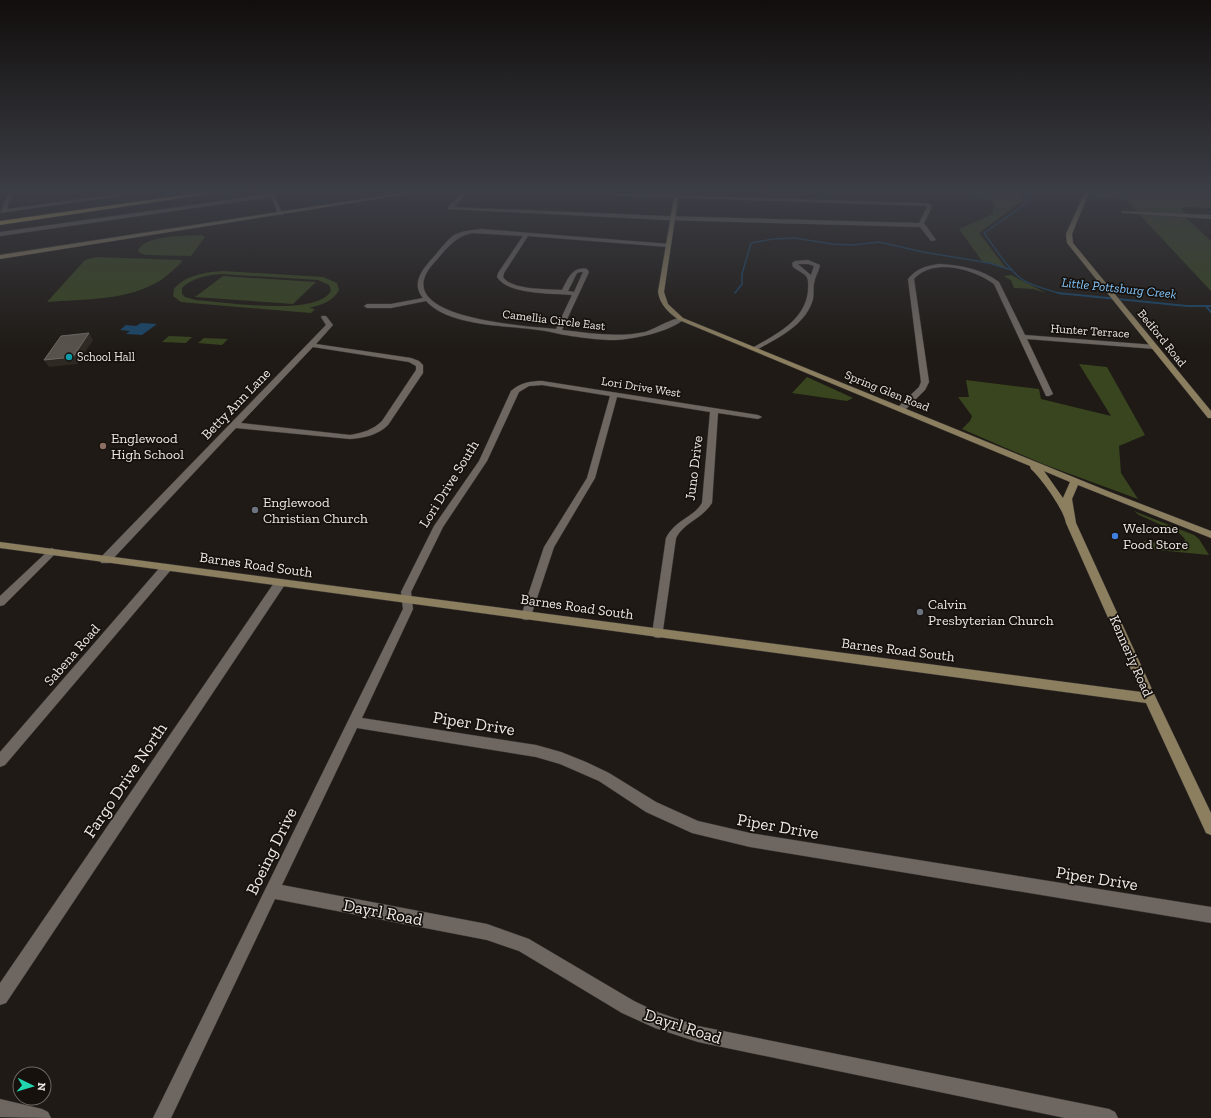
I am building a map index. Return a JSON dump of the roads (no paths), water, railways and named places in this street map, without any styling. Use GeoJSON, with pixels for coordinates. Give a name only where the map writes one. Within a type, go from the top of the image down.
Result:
{"type":"FeatureCollection","features":[{"type":"Feature","properties":{"kind":"street"},"geometry":{"type":"LineString","coordinates":[[0,257],[84,244]]}},
{"type":"Feature","properties":{"kind":"street"},"geometry":{"type":"LineString","coordinates":[[367,306],[390,306],[426,299],[421,283],[424,273],[447,244]]}},
{"type":"Feature","properties":{"kind":"street"},"geometry":{"type":"LineString","coordinates":[[520,244],[501,273],[500,276],[506,284],[517,287],[577,294]]}},
{"type":"Feature","properties":{"kind":"street"},"geometry":{"type":"LineString","coordinates":[[656,244],[668,245]]}},
{"type":"Feature","properties":{"kind":"street","name":"Bedford Road"},"geometry":{"type":"LineString","coordinates":[[1071,244],[1211,416]]}},
{"type":"Feature","properties":{"kind":"street","name":"Spring Glen Road"},"geometry":{"type":"LineString","coordinates":[[668,245],[661,297],[667,307],[681,319],[1028,462],[1211,535]]}},
{"type":"Feature","properties":{"kind":"street"},"geometry":{"type":"LineString","coordinates":[[901,409],[922,388],[925,382],[911,279],[918,271],[929,268],[946,267],[966,269],[992,278],[1000,286],[1049,394]]}},
{"type":"Feature","properties":{"kind":"street"},"geometry":{"type":"LineString","coordinates":[[558,332],[577,294],[586,272],[585,270],[574,272],[564,292]]}},
{"type":"Feature","properties":{"kind":"street"},"geometry":{"type":"LineString","coordinates":[[754,349],[791,326],[800,318],[809,302],[811,281]]}},
{"type":"Feature","properties":{"kind":"street","name":"Camellia Circle East"},"geometry":{"type":"LineString","coordinates":[[426,299],[445,311],[476,321],[601,338],[625,338],[650,333],[681,319]]}},
{"type":"Feature","properties":{"kind":"street","name":"Betty Ann Lane"},"geometry":{"type":"LineString","coordinates":[[105,560],[330,325],[324,317]]}},
{"type":"Feature","properties":{"kind":"street","name":"Hunter Terrace"},"geometry":{"type":"LineString","coordinates":[[1023,337],[1155,347]]}},
{"type":"Feature","properties":{"kind":"street"},"geometry":{"type":"LineString","coordinates":[[234,424],[350,437],[370,433],[385,423],[419,374],[420,365],[411,360],[311,345]]}},
{"type":"Feature","properties":{"kind":"street","name":"Lori Drive West"},"geometry":{"type":"LineString","coordinates":[[521,386],[542,383],[758,417]]}},
{"type":"Feature","properties":{"kind":"street","name":"Lori Drive South"},"geometry":{"type":"LineString","coordinates":[[407,600],[406,592],[439,526],[477,472],[514,393],[521,386]]}},
{"type":"Feature","properties":{"kind":"street"},"geometry":{"type":"LineString","coordinates":[[526,616],[548,547],[591,478],[614,395]]}},
{"type":"Feature","properties":{"kind":"street","name":"Juno Drive"},"geometry":{"type":"LineString","coordinates":[[658,634],[673,531],[704,509],[707,503],[714,410]]}},
{"type":"Feature","properties":{"kind":"street"},"geometry":{"type":"LineString","coordinates":[[1028,462],[1046,478],[1070,521]]}},
{"type":"Feature","properties":{"kind":"street","name":"Kennerly Road"},"geometry":{"type":"LineString","coordinates":[[1075,481],[1067,499],[1070,521],[1211,828]]}},
{"type":"Feature","properties":{"kind":"street","name":"Barnes Road South"},"geometry":{"type":"LineString","coordinates":[[0,545],[658,634],[1150,698]]}},
{"type":"Feature","properties":{"kind":"street"},"geometry":{"type":"LineString","coordinates":[[0,602],[52,552]]}},
{"type":"Feature","properties":{"kind":"street","name":"Sabena Road"},"geometry":{"type":"LineString","coordinates":[[0,761],[166,568]]}},
{"type":"Feature","properties":{"kind":"street","name":"Fargo Drive North"},"geometry":{"type":"LineString","coordinates":[[0,997],[280,583]]}},
{"type":"Feature","properties":{"kind":"street","name":"Boeing Drive"},"geometry":{"type":"LineString","coordinates":[[162,1118],[408,609],[407,600]]}},
{"type":"Feature","properties":{"kind":"street","name":"Piper Drive"},"geometry":{"type":"LineString","coordinates":[[354,722],[536,751],[561,758],[593,771],[651,807],[697,828],[750,840],[1211,915]]}},
{"type":"Feature","properties":{"kind":"street","name":"Dayrl Road"},"geometry":{"type":"LineString","coordinates":[[272,891],[487,932],[523,945],[540,954],[628,1007],[655,1020],[698,1034],[1109,1118]]}},
{"type":"Feature","properties":{"kind":"street"},"geometry":{"type":"LineString","coordinates":[[0,1108],[42,1118]]}},
{"type":"Feature","properties":{"kind":"water"},"geometry":{"type":"Polygon","coordinates":[[[141,323],[157,324],[142,335],[126,334],[130,331],[120,330],[126,325],[136,326],[141,323]]]}},
{"type":"Feature","properties":{"kind":"waterway","name":"Little Pottsburg Creek"},"geometry":{"type":"LineString","coordinates":[[735,293],[742,284],[742,274],[751,244]]}},
{"type":"Feature","properties":{"kind":"waterway","name":"Little Pottsburg Creek"},"geometry":{"type":"LineString","coordinates":[[836,244],[860,244]]}},
{"type":"Feature","properties":{"kind":"waterway","name":"Little Pottsburg Creek"},"geometry":{"type":"LineString","coordinates":[[889,244],[923,252],[989,263],[1012,270]]}},
{"type":"Feature","properties":{"kind":"waterway"},"geometry":{"type":"LineString","coordinates":[[992,244],[1005,262],[1023,280],[1060,293]]}},
{"type":"Feature","properties":{"kind":"waterway","name":"Little Pottsburg Creek"},"geometry":{"type":"LineString","coordinates":[[1060,293],[1187,306],[1206,306]]}},
{"type":"Feature","properties":{"kind":"waterway","name":"Little Pottsburg Creek"},"geometry":{"type":"LineString","coordinates":[[1206,306],[1211,306]]}},
{"type":"Feature","properties":{"kind":"waterway","name":"Little Pottsburg Creek"},"geometry":{"type":"LineString","coordinates":[[1206,306],[1211,312]]}},
{"type":"Feature","properties":{"kind":"place","name":"School Hall"},"geometry":{"type":"Point","coordinates":[69,357]}},
{"type":"Feature","properties":{"kind":"place","name":"Englewood High School"},"geometry":{"type":"Point","coordinates":[103,446]}},
{"type":"Feature","properties":{"kind":"place","name":"Englewood Christian Church"},"geometry":{"type":"Point","coordinates":[255,510]}},
{"type":"Feature","properties":{"kind":"place","name":"Welcome Food Store"},"geometry":{"type":"Point","coordinates":[1115,536]}},
{"type":"Feature","properties":{"kind":"place","name":"Calvin Presbyterian Church"},"geometry":{"type":"Point","coordinates":[920,612]}}]}
